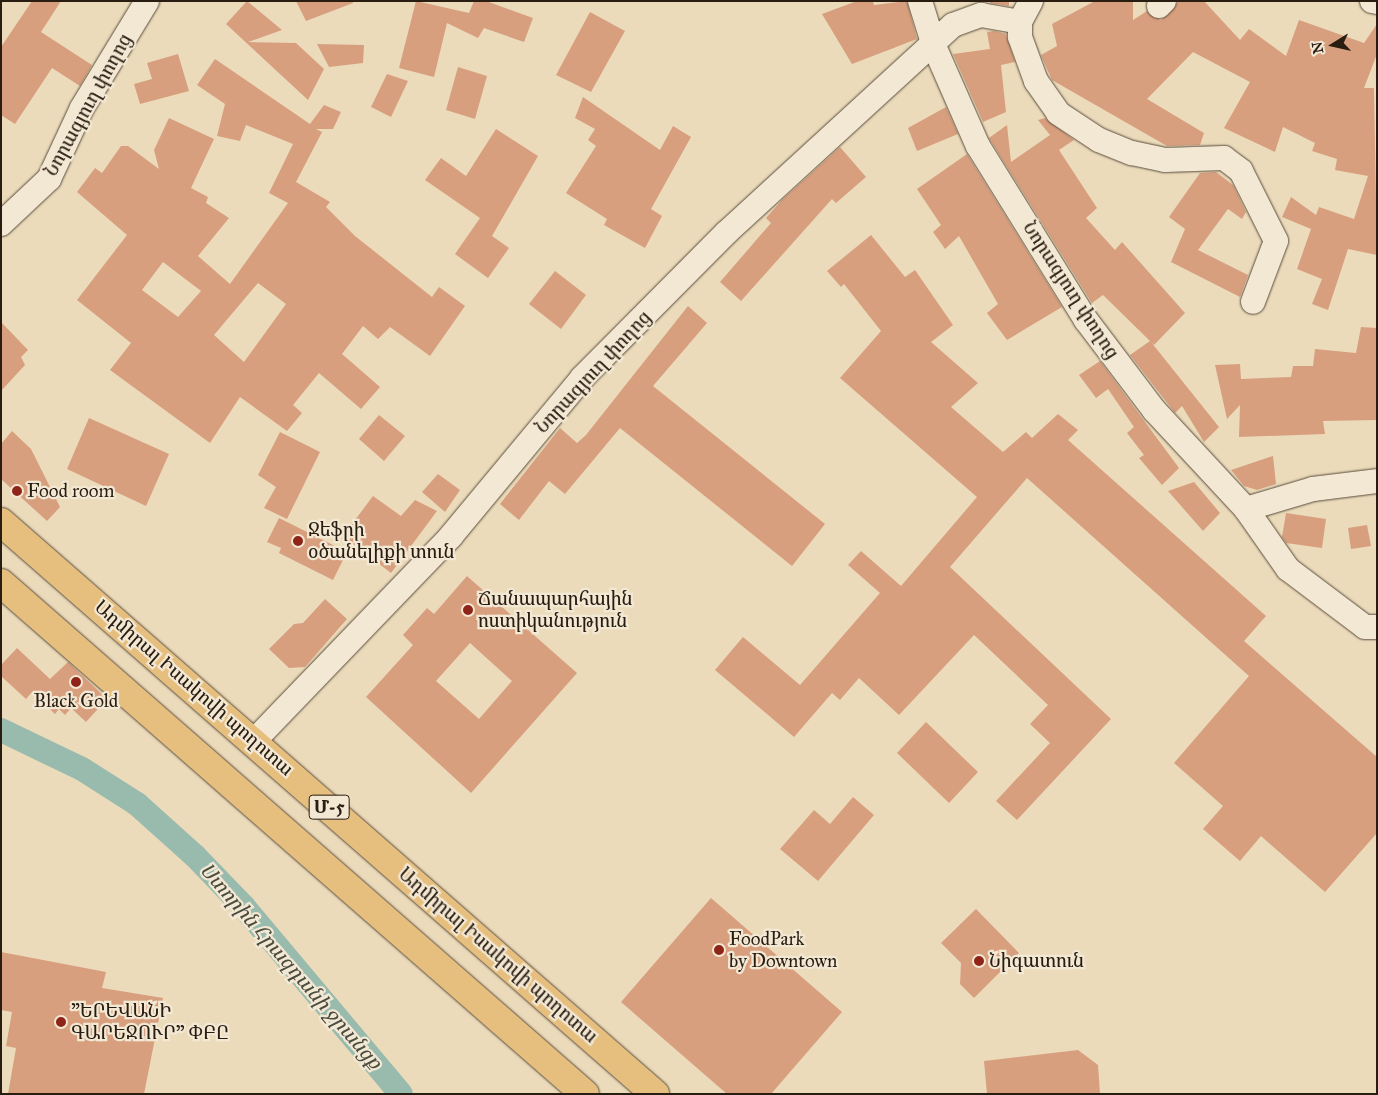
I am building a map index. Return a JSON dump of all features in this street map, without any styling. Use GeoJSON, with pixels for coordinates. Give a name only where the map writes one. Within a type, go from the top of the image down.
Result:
{"type":"FeatureCollection","features":[{"type":"Feature","properties":{"kind":"highway","name":"Ադմիրալ Իսակովի պողոտա"},"geometry":{"type":"LineString","coordinates":[[1,522],[254,741],[655,1094]]}},
{"type":"Feature","properties":{"kind":"highway","name":"Մ-5"},"geometry":{"type":"LineString","coordinates":[[1,583],[585,1094]]}},
{"type":"Feature","properties":{"kind":"street","name":"Նորագյուղ փողոց"},"geometry":{"type":"LineString","coordinates":[[1,224],[49,179],[82,108],[146,1]]}},
{"type":"Feature","properties":{"kind":"street","name":"Նորագյուղ փողոց"},"geometry":{"type":"LineString","coordinates":[[920,1],[934,46],[978,146],[1086,320],[1154,410],[1246,509],[1288,569],[1365,627],[1377,627]]}},
{"type":"Feature","properties":{"kind":"street"},"geometry":{"type":"LineString","coordinates":[[1031,1],[1020,22],[1020,37],[1036,80],[1058,113],[1099,140],[1132,152],[1165,160],[1224,158],[1242,171],[1276,242],[1253,302]]}},
{"type":"Feature","properties":{"kind":"street"},"geometry":{"type":"LineString","coordinates":[[1372,1],[1377,2]]}},
{"type":"Feature","properties":{"kind":"street","name":"Նորագյուղ փողոց"},"geometry":{"type":"LineString","coordinates":[[254,741],[451,536],[582,378],[726,233],[934,46],[953,25],[981,15],[1020,22]]}},
{"type":"Feature","properties":{"kind":"street"},"geometry":{"type":"LineString","coordinates":[[1246,509],[1314,489],[1377,481]]}},
{"type":"Feature","properties":{"kind":"building"},"geometry":{"type":"Polygon","coordinates":[[[32,1],[61,1],[41,32],[92,65],[80,86],[52,68],[15,124],[1,115],[1,47],[32,1]]]}},
{"type":"Feature","properties":{"kind":"building"},"geometry":{"type":"Polygon","coordinates":[[[247,1],[282,30],[248,42],[296,43],[324,69],[308,100],[226,24],[247,1]]]}},
{"type":"Feature","properties":{"kind":"building"},"geometry":{"type":"Polygon","coordinates":[[[296,1],[353,1],[353,3],[306,21],[296,1]]]}},
{"type":"Feature","properties":{"kind":"building"},"geometry":{"type":"Polygon","coordinates":[[[416,1],[469,13],[474,1],[486,1],[533,18],[524,42],[484,28],[478,38],[447,23],[434,77],[399,68],[416,1]]]}},
{"type":"Feature","properties":{"kind":"building"},"geometry":{"type":"Polygon","coordinates":[[[857,1],[873,1],[874,5],[907,1],[917,39],[852,64],[822,14],[857,1]]]}},
{"type":"Feature","properties":{"kind":"building"},"geometry":{"type":"Polygon","coordinates":[[[990,1],[1009,1],[1009,6],[990,3],[990,1]]]}},
{"type":"Feature","properties":{"kind":"building"},"geometry":{"type":"Polygon","coordinates":[[[1095,1],[1133,1],[1133,20],[1147,11],[1161,20],[1179,1],[1204,1],[1240,40],[1249,29],[1286,56],[1299,20],[1364,43],[1377,24],[1377,54],[1364,88],[1374,88],[1377,255],[1348,249],[1328,310],[1312,304],[1322,279],[1297,269],[1311,229],[1282,217],[1291,197],[1316,215],[1319,207],[1354,219],[1368,176],[1335,170],[1337,159],[1312,151],[1315,143],[1283,127],[1275,152],[1224,128],[1250,82],[1193,52],[1147,99],[1204,133],[1200,145],[1167,146],[1052,80],[1041,55],[1057,46],[1052,24],[1095,1]]]}},
{"type":"Feature","properties":{"kind":"building"},"geometry":{"type":"Polygon","coordinates":[[[590,12],[625,31],[591,92],[556,75],[590,12]]]}},
{"type":"Feature","properties":{"kind":"building"},"geometry":{"type":"Polygon","coordinates":[[[994,31],[1006,34],[1015,62],[1001,65],[1006,112],[983,122],[953,54],[990,49],[987,32],[994,31]]]}},
{"type":"Feature","properties":{"kind":"building"},"geometry":{"type":"Polygon","coordinates":[[[317,44],[364,45],[363,63],[329,67],[317,44]]]}},
{"type":"Feature","properties":{"kind":"building"},"geometry":{"type":"Polygon","coordinates":[[[178,54],[189,91],[140,104],[134,84],[152,79],[147,63],[178,54]]]}},
{"type":"Feature","properties":{"kind":"building"},"geometry":{"type":"Polygon","coordinates":[[[215,59],[310,124],[324,105],[341,112],[333,129],[316,129],[322,132],[296,182],[330,202],[326,207],[355,236],[432,297],[439,287],[465,306],[430,356],[390,327],[378,339],[363,326],[342,354],[380,387],[361,409],[319,373],[293,405],[302,413],[287,431],[240,397],[210,443],[110,370],[131,343],[77,300],[127,235],[77,192],[95,168],[102,173],[121,146],[128,146],[159,169],[154,150],[169,118],[214,139],[191,188],[208,197],[206,203],[229,218],[198,256],[230,284],[288,203],[269,193],[293,144],[246,125],[240,141],[217,136],[225,104],[197,85],[215,59]],[[163,262],[142,290],[178,317],[201,291],[163,262]],[[258,283],[214,335],[244,362],[286,304],[258,283]]]}},
{"type":"Feature","properties":{"kind":"building"},"geometry":{"type":"Polygon","coordinates":[[[458,67],[487,76],[475,119],[446,110],[458,67]]]}},
{"type":"Feature","properties":{"kind":"building"},"geometry":{"type":"Polygon","coordinates":[[[387,74],[408,81],[391,117],[371,107],[387,74]]]}},
{"type":"Feature","properties":{"kind":"building"},"geometry":{"type":"Polygon","coordinates":[[[583,97],[660,150],[673,126],[691,137],[651,209],[662,216],[645,248],[604,225],[607,219],[566,193],[596,146],[588,140],[595,129],[575,118],[583,97]]]}},
{"type":"Feature","properties":{"kind":"building"},"geometry":{"type":"Polygon","coordinates":[[[946,107],[958,134],[917,151],[908,128],[946,107]]]}},
{"type":"Feature","properties":{"kind":"building"},"geometry":{"type":"Polygon","coordinates":[[[1045,118],[1074,140],[1059,150],[1097,208],[1086,218],[1115,250],[1122,242],[1185,313],[1154,345],[1151,342],[1219,427],[1204,442],[1182,406],[1175,413],[1130,355],[1150,341],[1103,295],[1092,303],[989,138],[1007,125],[1011,162],[1050,135],[1038,120],[1045,118]]]}},
{"type":"Feature","properties":{"kind":"building"},"geometry":{"type":"Polygon","coordinates":[[[496,129],[538,156],[492,236],[509,248],[488,278],[455,254],[480,218],[425,180],[441,158],[466,176],[496,129]]]}},
{"type":"Feature","properties":{"kind":"building"},"geometry":{"type":"Polygon","coordinates":[[[840,147],[866,177],[836,203],[832,199],[741,301],[720,282],[771,223],[766,218],[782,200],[840,147]]]}},
{"type":"Feature","properties":{"kind":"building"},"geometry":{"type":"Polygon","coordinates":[[[967,154],[1062,307],[1007,340],[987,313],[998,304],[959,236],[945,249],[933,232],[941,225],[917,189],[967,154]]]}},
{"type":"Feature","properties":{"kind":"building"},"geometry":{"type":"Polygon","coordinates":[[[1216,172],[1233,185],[1246,212],[1242,219],[1228,209],[1198,250],[1248,275],[1240,297],[1171,262],[1185,229],[1169,217],[1200,173],[1216,172]]]}},
{"type":"Feature","properties":{"kind":"building"},"geometry":{"type":"Polygon","coordinates":[[[871,235],[905,277],[915,270],[953,325],[931,342],[978,383],[951,407],[1003,452],[1026,432],[1032,438],[1058,414],[1078,430],[1068,440],[1266,616],[1244,641],[1377,757],[1377,833],[1325,892],[1261,836],[1240,861],[1203,829],[1223,806],[1174,763],[1249,676],[1027,478],[950,567],[1111,719],[1017,820],[996,801],[1050,743],[1030,724],[1048,705],[974,635],[899,715],[859,678],[840,700],[832,693],[794,737],[715,670],[743,637],[800,685],[880,593],[848,565],[861,551],[901,586],[977,497],[840,378],[881,331],[844,284],[841,287],[827,271],[871,235]]]}},
{"type":"Feature","properties":{"kind":"building"},"geometry":{"type":"Polygon","coordinates":[[[555,271],[586,295],[561,329],[529,304],[555,271]]]}},
{"type":"Feature","properties":{"kind":"building"},"geometry":{"type":"Polygon","coordinates":[[[688,306],[707,323],[653,386],[825,524],[792,566],[620,428],[565,494],[549,481],[519,520],[500,504],[560,428],[577,443],[586,435],[688,306]]]}},
{"type":"Feature","properties":{"kind":"building"},"geometry":{"type":"Polygon","coordinates":[[[1,322],[28,350],[21,357],[25,365],[1,391],[1,322]]]}},
{"type":"Feature","properties":{"kind":"building"},"geometry":{"type":"Polygon","coordinates":[[[1361,327],[1377,328],[1377,420],[1323,421],[1325,434],[1239,437],[1240,405],[1227,419],[1215,365],[1240,364],[1241,379],[1291,377],[1293,366],[1313,366],[1315,349],[1356,353],[1361,327]]]}},
{"type":"Feature","properties":{"kind":"building"},"geometry":{"type":"Polygon","coordinates":[[[1100,361],[1179,468],[1162,485],[1139,458],[1144,455],[1127,433],[1134,427],[1108,389],[1096,398],[1079,375],[1100,361]]]}},
{"type":"Feature","properties":{"kind":"building"},"geometry":{"type":"Polygon","coordinates":[[[379,415],[405,436],[384,461],[359,439],[379,415]]]}},
{"type":"Feature","properties":{"kind":"building"},"geometry":{"type":"Polygon","coordinates":[[[89,418],[169,454],[146,506],[67,469],[89,418]]]}},
{"type":"Feature","properties":{"kind":"building"},"geometry":{"type":"Polygon","coordinates":[[[12,431],[31,449],[60,507],[47,521],[1,479],[1,444],[12,431]]]}},
{"type":"Feature","properties":{"kind":"building"},"geometry":{"type":"Polygon","coordinates":[[[280,432],[320,452],[287,519],[264,508],[276,487],[258,475],[280,432]]]}},
{"type":"Feature","properties":{"kind":"building"},"geometry":{"type":"Polygon","coordinates":[[[1273,456],[1276,484],[1257,490],[1244,486],[1231,470],[1273,456]]]}},
{"type":"Feature","properties":{"kind":"building"},"geometry":{"type":"Polygon","coordinates":[[[438,474],[460,490],[445,512],[422,492],[438,474]]]}},
{"type":"Feature","properties":{"kind":"building"},"geometry":{"type":"Polygon","coordinates":[[[1194,482],[1220,513],[1203,531],[1168,491],[1194,482]]]}},
{"type":"Feature","properties":{"kind":"building"},"geometry":{"type":"Polygon","coordinates":[[[373,496],[401,516],[415,500],[437,511],[391,573],[343,536],[373,496]]]}},
{"type":"Feature","properties":{"kind":"building"},"geometry":{"type":"Polygon","coordinates":[[[1286,513],[1326,519],[1322,548],[1286,543],[1282,537],[1286,513]]]}},
{"type":"Feature","properties":{"kind":"building"},"geometry":{"type":"Polygon","coordinates":[[[279,518],[347,552],[333,580],[279,553],[281,548],[267,542],[279,518]]]}},
{"type":"Feature","properties":{"kind":"building"},"geometry":{"type":"Polygon","coordinates":[[[1367,525],[1371,546],[1351,549],[1348,528],[1367,525]]]}},
{"type":"Feature","properties":{"kind":"building"},"geometry":{"type":"Polygon","coordinates":[[[467,576],[577,673],[471,793],[366,697],[413,645],[403,635],[427,608],[434,614],[467,576]],[[470,643],[436,681],[479,719],[512,681],[470,643]]]}},
{"type":"Feature","properties":{"kind":"building"},"geometry":{"type":"Polygon","coordinates":[[[325,599],[347,619],[305,667],[289,668],[269,649],[294,624],[303,623],[325,599]]]}},
{"type":"Feature","properties":{"kind":"building"},"geometry":{"type":"Polygon","coordinates":[[[17,648],[50,679],[68,662],[107,699],[86,722],[71,708],[65,715],[59,709],[55,714],[32,692],[26,699],[1,676],[1,665],[17,648]]]}},
{"type":"Feature","properties":{"kind":"building"},"geometry":{"type":"Polygon","coordinates":[[[926,722],[978,772],[949,803],[897,753],[926,722]]]}},
{"type":"Feature","properties":{"kind":"building"},"geometry":{"type":"Polygon","coordinates":[[[853,797],[874,815],[818,881],[780,849],[814,810],[830,824],[853,797]]]}},
{"type":"Feature","properties":{"kind":"building","name":"FoodPark by Downtown"},"geometry":{"type":"Polygon","coordinates":[[[711,898],[842,1012],[771,1094],[727,1094],[621,1002],[711,898]]]}},
{"type":"Feature","properties":{"kind":"building"},"geometry":{"type":"Polygon","coordinates":[[[976,909],[1019,953],[974,998],[960,984],[961,963],[941,943],[976,909]]]}},
{"type":"Feature","properties":{"kind":"building"},"geometry":{"type":"Polygon","coordinates":[[[1,952],[106,972],[102,988],[163,998],[144,1094],[8,1094],[16,1048],[6,1046],[12,1012],[1,1010],[1,952]]]}},
{"type":"Feature","properties":{"kind":"building"},"geometry":{"type":"Polygon","coordinates":[[[1078,1050],[1098,1065],[1100,1094],[987,1094],[984,1061],[1078,1050]]]}},
{"type":"Feature","properties":{"kind":"waterway","name":"Ստորին Հրազդանի ջրանցք"},"geometry":{"type":"LineString","coordinates":[[1,730],[82,769],[137,804],[195,856],[244,907],[401,1094]]}},
{"type":"Feature","properties":{"kind":"place","name":"Food room"},"geometry":{"type":"Point","coordinates":[17,491]}},
{"type":"Feature","properties":{"kind":"place","name":"Ջեֆրի օծանելիքի տուն"},"geometry":{"type":"Point","coordinates":[298,541]}},
{"type":"Feature","properties":{"kind":"place","name":"Ճանապարհային ոստիկանություն"},"geometry":{"type":"Point","coordinates":[468,610]}},
{"type":"Feature","properties":{"kind":"place","name":"Black Gold"},"geometry":{"type":"Point","coordinates":[76,682]}},
{"type":"Feature","properties":{"kind":"place","name":"FoodPark by Downtown"},"geometry":{"type":"Point","coordinates":[719,950]}},
{"type":"Feature","properties":{"kind":"place","name":"Նիգատուն"},"geometry":{"type":"Point","coordinates":[979,961]}},
{"type":"Feature","properties":{"kind":"place","name":"\"ԵՐԵՎԱՆԻ ԳԱՐԵՋՈՒՐ\" ՓԲԸ"},"geometry":{"type":"Point","coordinates":[61,1022]}}]}
